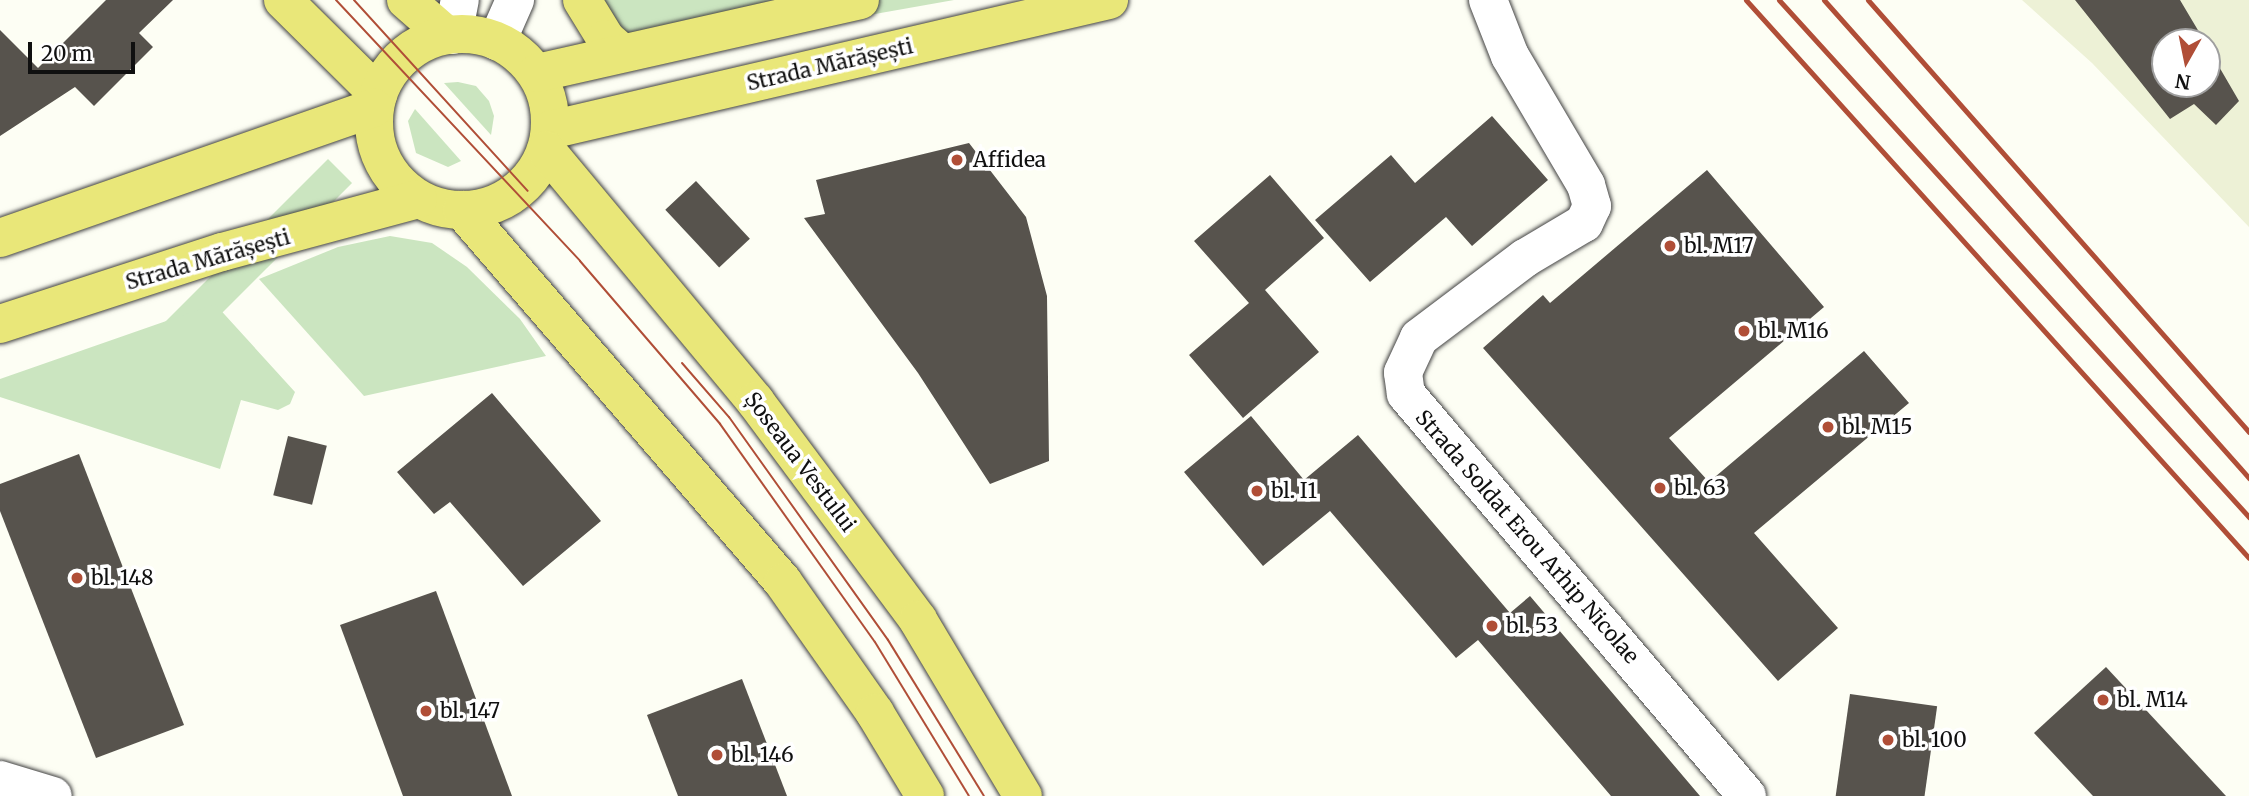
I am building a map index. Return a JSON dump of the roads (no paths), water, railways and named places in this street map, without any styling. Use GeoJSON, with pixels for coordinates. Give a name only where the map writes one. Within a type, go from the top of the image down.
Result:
{"type":"FeatureCollection","features":[{"type":"Feature","properties":{"kind":"main road"},"geometry":{"type":"LineString","coordinates":[[284,0],[376,101],[382,160],[418,199],[462,211],[484,208],[515,193],[548,140]]}},
{"type":"Feature","properties":{"kind":"main road"},"geometry":{"type":"LineString","coordinates":[[406,0],[497,41],[537,73],[860,0]]}},
{"type":"Feature","properties":{"kind":"main road"},"geometry":{"type":"LineString","coordinates":[[582,0],[606,39],[622,53]]}},
{"type":"Feature","properties":{"kind":"main road","name":"Strada Mărășești"},"geometry":{"type":"LineString","coordinates":[[548,140],[697,96],[1109,0]]}},
{"type":"Feature","properties":{"kind":"main road"},"geometry":{"type":"LineString","coordinates":[[0,239],[376,101],[405,55],[453,23]]}},
{"type":"Feature","properties":{"kind":"main road","name":"Șoseaua Vestului"},"geometry":{"type":"LineString","coordinates":[[537,73],[548,140],[755,401],[918,620],[1023,796]]}},
{"type":"Feature","properties":{"kind":"main road","name":"Strada Mărășești"},"geometry":{"type":"LineString","coordinates":[[0,324],[222,252],[418,199]]}},
{"type":"Feature","properties":{"kind":"main road"},"geometry":{"type":"LineString","coordinates":[[462,211],[783,582],[875,713],[925,796]]}},
{"type":"Feature","properties":{"kind":"street"},"geometry":{"type":"LineString","coordinates":[[497,41],[515,0]]}},
{"type":"Feature","properties":{"kind":"street","name":"Strada Soldat Erou Arhip Nicolae"},"geometry":{"type":"LineString","coordinates":[[1488,0],[1510,56],[1586,185],[1592,206],[1584,223],[1525,258],[1419,338],[1403,373],[1406,394],[1747,796]]}},
{"type":"Feature","properties":{"kind":"street"},"geometry":{"type":"LineString","coordinates":[[0,780],[53,796]]}},
{"type":"Feature","properties":{"kind":"tram line"},"geometry":{"type":"LineString","coordinates":[[336,0],[580,261],[720,424],[875,642],[969,796]]}},
{"type":"Feature","properties":{"kind":"tram line"},"geometry":{"type":"LineString","coordinates":[[354,0],[528,191]]}},
{"type":"Feature","properties":{"kind":"tram line"},"geometry":{"type":"LineString","coordinates":[[682,363],[729,417],[888,640],[984,796]]}},
{"type":"Feature","properties":{"kind":"railway"},"geometry":{"type":"LineString","coordinates":[[1746,0],[2249,558]]}},
{"type":"Feature","properties":{"kind":"railway"},"geometry":{"type":"LineString","coordinates":[[1779,0],[2249,517]]}},
{"type":"Feature","properties":{"kind":"railway"},"geometry":{"type":"LineString","coordinates":[[1824,0],[2249,478]]}},
{"type":"Feature","properties":{"kind":"railway"},"geometry":{"type":"LineString","coordinates":[[1868,0],[2249,432]]}},
{"type":"Feature","properties":{"kind":"place","name":"Affidea"},"geometry":{"type":"Point","coordinates":[957,160]}},
{"type":"Feature","properties":{"kind":"place","name":"bl. M17"},"geometry":{"type":"Point","coordinates":[1670,246]}},
{"type":"Feature","properties":{"kind":"place","name":"bl. M16"},"geometry":{"type":"Point","coordinates":[1744,331]}},
{"type":"Feature","properties":{"kind":"place","name":"bl. M15"},"geometry":{"type":"Point","coordinates":[1828,427]}},
{"type":"Feature","properties":{"kind":"place","name":"bl. 63"},"geometry":{"type":"Point","coordinates":[1660,488]}},
{"type":"Feature","properties":{"kind":"place","name":"bl. I1"},"geometry":{"type":"Point","coordinates":[1257,491]}},
{"type":"Feature","properties":{"kind":"place","name":"bl. 148"},"geometry":{"type":"Point","coordinates":[77,578]}},
{"type":"Feature","properties":{"kind":"place","name":"bl. 53"},"geometry":{"type":"Point","coordinates":[1492,626]}},
{"type":"Feature","properties":{"kind":"place","name":"bl. M14"},"geometry":{"type":"Point","coordinates":[2103,700]}},
{"type":"Feature","properties":{"kind":"place","name":"bl. 147"},"geometry":{"type":"Point","coordinates":[426,711]}},
{"type":"Feature","properties":{"kind":"place","name":"bl. 100"},"geometry":{"type":"Point","coordinates":[1888,740]}},
{"type":"Feature","properties":{"kind":"place","name":"bl. 146"},"geometry":{"type":"Point","coordinates":[717,755]}}]}
